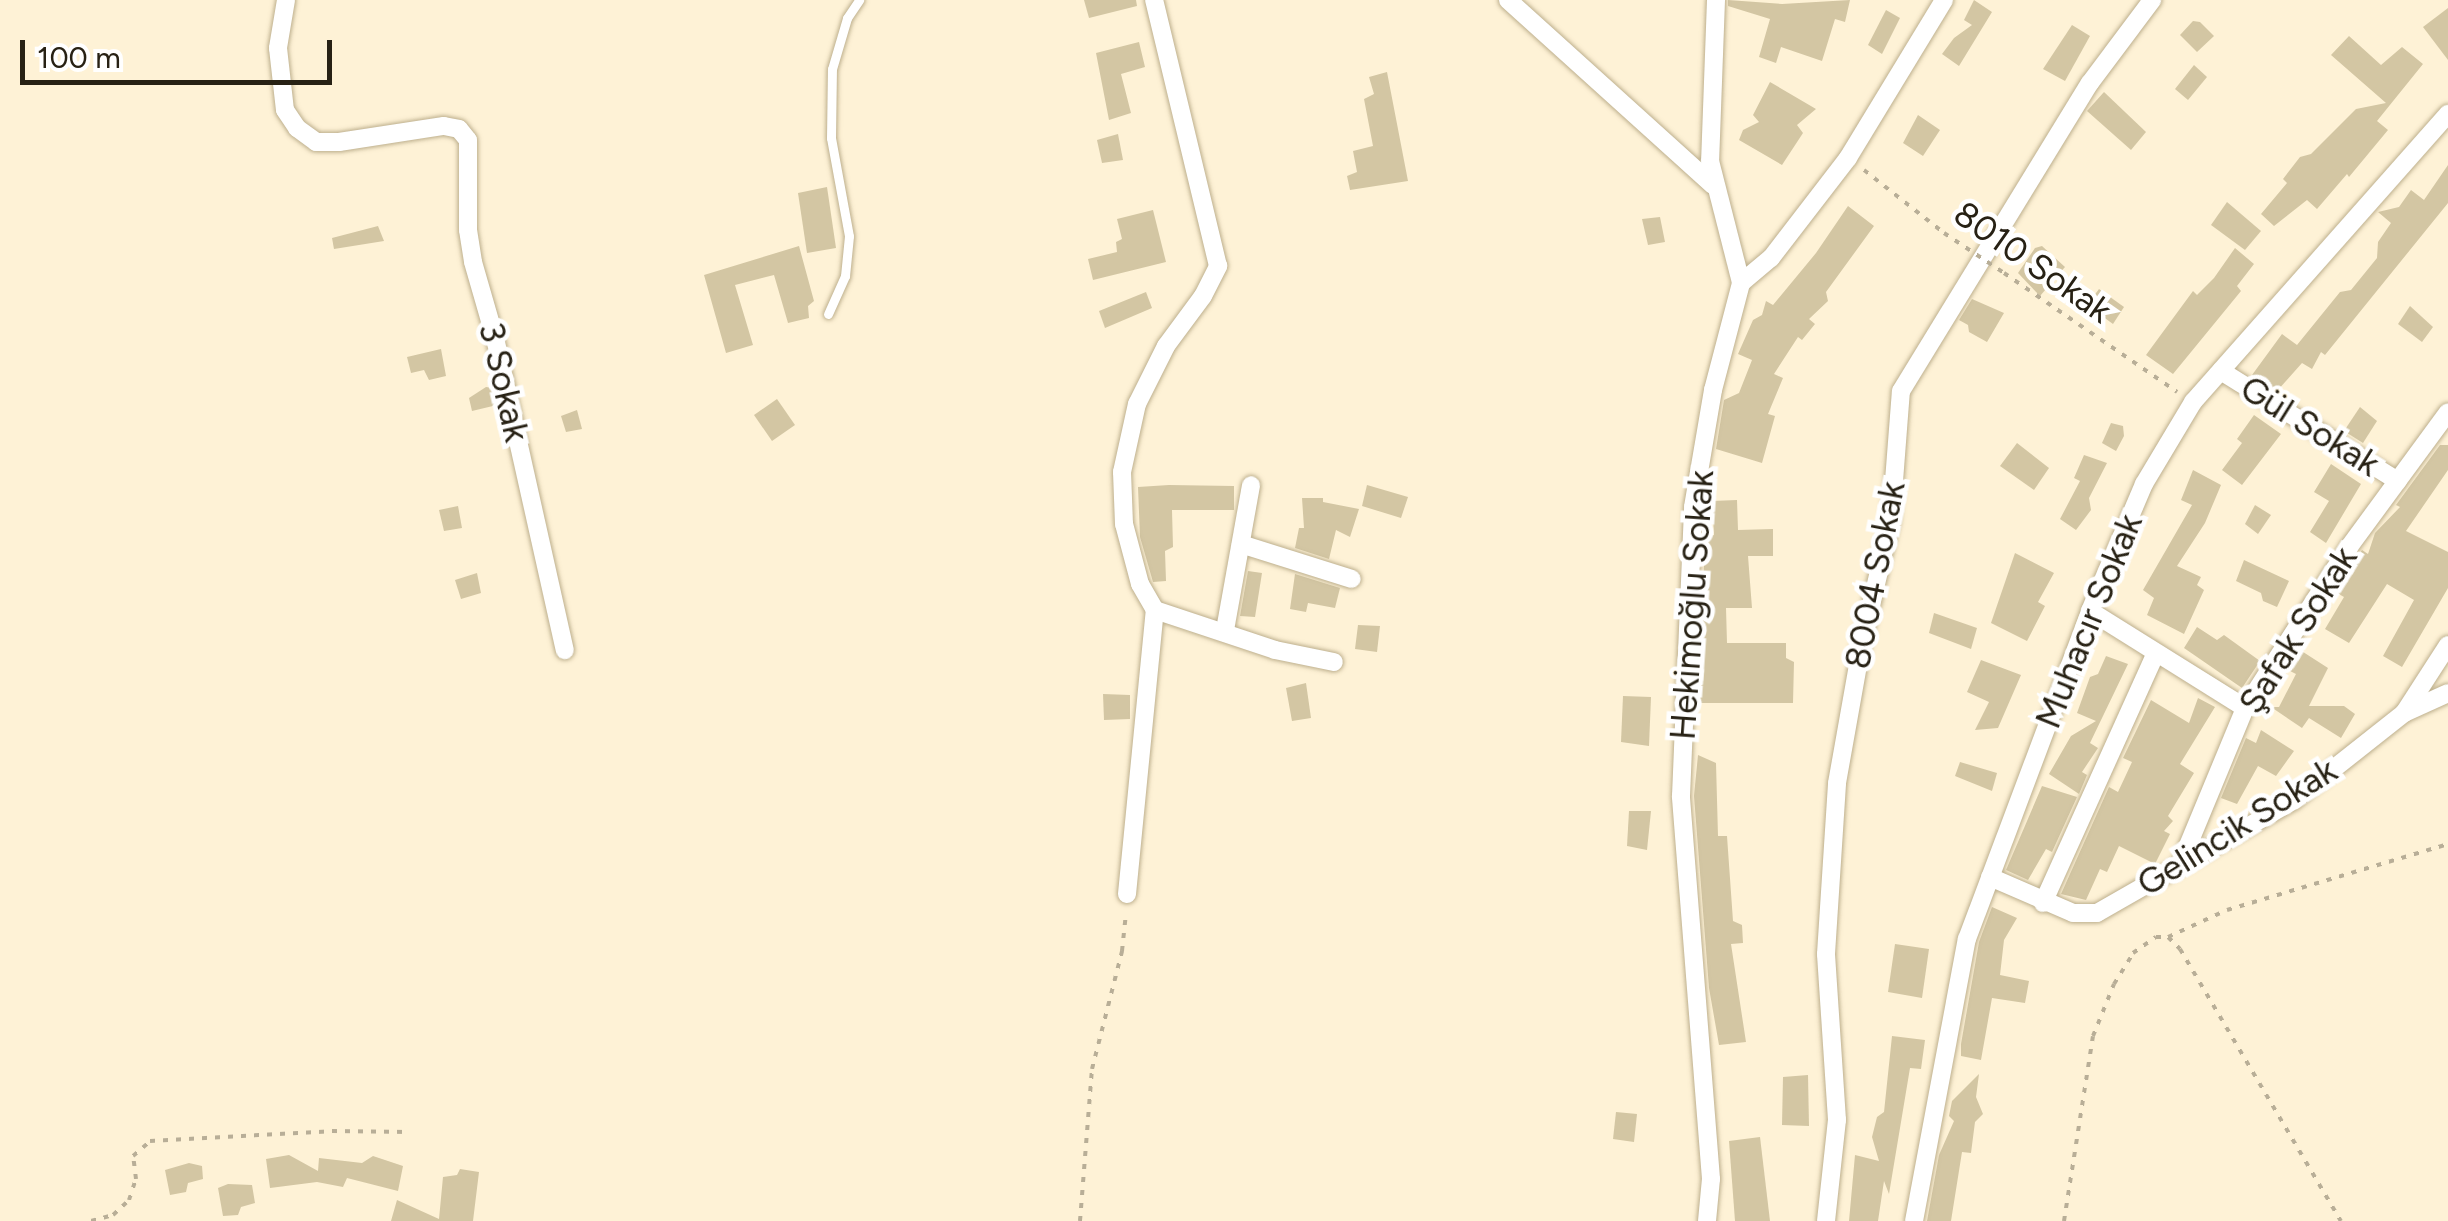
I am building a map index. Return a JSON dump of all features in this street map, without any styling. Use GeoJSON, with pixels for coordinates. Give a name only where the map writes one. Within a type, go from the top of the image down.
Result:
{"type":"FeatureCollection","features":[{"type":"Feature","properties":{"kind":"street","name":"3 Sokak"},"geometry":{"type":"LineString","coordinates":[[286,0],[278,48],[285,110],[297,128],[316,142],[444,126],[460,129],[468,140],[473,262],[496,338],[565,650]]}},
{"type":"Feature","properties":{"kind":"street"},"geometry":{"type":"LineString","coordinates":[[1128,894],[1154,610],[1140,584],[1124,524],[1122,472],[1137,404],[1166,346],[1203,296],[1218,266],[1154,0]]}},
{"type":"Feature","properties":{"kind":"street"},"geometry":{"type":"LineString","coordinates":[[1508,0],[1713,184]]}},
{"type":"Feature","properties":{"kind":"street"},"geometry":{"type":"LineString","coordinates":[[1716,0],[1713,184],[1741,283],[1771,258],[1848,158],[1944,0]]}},
{"type":"Feature","properties":{"kind":"street","name":"8004 Sokak"},"geometry":{"type":"LineString","coordinates":[[1826,1221],[1836,1120],[1826,954],[1838,783],[1861,648],[1891,520],[1901,392],[2090,83],[2152,0]]}},
{"type":"Feature","properties":{"kind":"street","name":"Muhacır Sokak"},"geometry":{"type":"LineString","coordinates":[[1914,1221],[1967,939],[2090,612],[2144,484],[2194,402],[2448,114]]}},
{"type":"Feature","properties":{"kind":"street","name":"Hekimoğlu Sokak"},"geometry":{"type":"LineString","coordinates":[[1706,1221],[1711,1179],[1681,796],[1692,506],[1713,390],[1741,283]]}},
{"type":"Feature","properties":{"kind":"street","name":"Gül Sokak"},"geometry":{"type":"LineString","coordinates":[[2221,370],[2398,481]]}},
{"type":"Feature","properties":{"kind":"street","name":"Şafak Sokak"},"geometry":{"type":"LineString","coordinates":[[2179,866],[2245,708],[2349,547],[2448,412]]}},
{"type":"Feature","properties":{"kind":"street"},"geometry":{"type":"LineString","coordinates":[[1225,630],[1251,485]]}},
{"type":"Feature","properties":{"kind":"street"},"geometry":{"type":"LineString","coordinates":[[1241,544],[1352,579]]}},
{"type":"Feature","properties":{"kind":"street"},"geometry":{"type":"LineString","coordinates":[[1154,610],[1225,630],[1276,650],[1334,662]]}},
{"type":"Feature","properties":{"kind":"street"},"geometry":{"type":"LineString","coordinates":[[2090,612],[2245,708]]}},
{"type":"Feature","properties":{"kind":"street","name":"Gelincik Sokak"},"geometry":{"type":"LineString","coordinates":[[2043,903],[2073,913],[2097,912],[2294,800],[2404,712],[2448,645]]}},
{"type":"Feature","properties":{"kind":"street"},"geometry":{"type":"LineString","coordinates":[[1990,877],[2043,903],[2156,653]]}},
{"type":"Feature","properties":{"kind":"street"},"geometry":{"type":"LineString","coordinates":[[2404,712],[2448,693]]}},
{"type":"Feature","properties":{"kind":"lane"},"geometry":{"type":"LineString","coordinates":[[828,314],[845,276],[850,236],[831,138],[832,70],[847,18],[859,0]]}},
{"type":"Feature","properties":{"kind":"path","name":"8010 Sokak"},"geometry":{"type":"LineString","coordinates":[[1848,158],[1944,233],[2194,402]]}},
{"type":"Feature","properties":{"kind":"path"},"geometry":{"type":"LineString","coordinates":[[2064,1221],[2093,1036],[2114,984],[2133,953],[2156,938],[2168,937],[2227,910],[2448,844]]}},
{"type":"Feature","properties":{"kind":"path"},"geometry":{"type":"LineString","coordinates":[[1080,1221],[1092,1069],[1122,951],[1128,894]]}},
{"type":"Feature","properties":{"kind":"path"},"geometry":{"type":"LineString","coordinates":[[2168,937],[2190,966],[2341,1221]]}},
{"type":"Feature","properties":{"kind":"path"},"geometry":{"type":"LineString","coordinates":[[90,1221],[112,1215],[130,1200],[136,1179],[133,1156],[150,1141],[332,1131],[410,1132]]}},
{"type":"Feature","properties":{"kind":"building"},"geometry":{"type":"Polygon","coordinates":[[[1084,0],[1136,0],[1137,6],[1089,18],[1084,0]]]}},
{"type":"Feature","properties":{"kind":"building"},"geometry":{"type":"Polygon","coordinates":[[[1728,0],[1782,4],[1850,0],[1845,22],[1835,19],[1822,61],[1781,47],[1776,63],[1759,57],[1770,19],[1728,6],[1728,0]]]}},
{"type":"Feature","properties":{"kind":"building"},"geometry":{"type":"Polygon","coordinates":[[[1974,0],[1992,12],[1959,66],[1942,54],[1954,38],[1972,25],[1964,20],[1974,0]]]}},
{"type":"Feature","properties":{"kind":"building"},"geometry":{"type":"Polygon","coordinates":[[[2448,8],[2448,60],[2423,27],[2448,8]]]}},
{"type":"Feature","properties":{"kind":"building"},"geometry":{"type":"Polygon","coordinates":[[[1886,10],[1900,18],[1882,54],[1868,45],[1886,10]]]}},
{"type":"Feature","properties":{"kind":"building"},"geometry":{"type":"Polygon","coordinates":[[[2193,21],[2200,22],[2214,36],[2197,52],[2180,35],[2193,21]]]}},
{"type":"Feature","properties":{"kind":"building"},"geometry":{"type":"Polygon","coordinates":[[[2072,25],[2090,36],[2065,81],[2043,69],[2072,25]]]}},
{"type":"Feature","properties":{"kind":"building"},"geometry":{"type":"Polygon","coordinates":[[[2349,36],[2381,65],[2402,47],[2423,64],[2377,121],[2388,130],[2349,177],[2347,174],[2317,209],[2307,200],[2274,226],[2261,214],[2287,183],[2283,179],[2300,157],[2311,154],[2356,109],[2386,103],[2331,55],[2349,36]]]}},
{"type":"Feature","properties":{"kind":"building"},"geometry":{"type":"Polygon","coordinates":[[[1139,42],[1145,67],[1121,74],[1131,113],[1109,120],[1096,53],[1139,42]]]}},
{"type":"Feature","properties":{"kind":"building"},"geometry":{"type":"Polygon","coordinates":[[[2194,65],[2207,77],[2188,100],[2175,89],[2194,65]]]}},
{"type":"Feature","properties":{"kind":"building"},"geometry":{"type":"Polygon","coordinates":[[[1387,72],[1408,181],[1350,190],[1347,176],[1357,172],[1353,151],[1373,146],[1364,99],[1374,94],[1369,77],[1387,72]]]}},
{"type":"Feature","properties":{"kind":"building"},"geometry":{"type":"Polygon","coordinates":[[[1770,82],[1816,109],[1797,125],[1803,133],[1782,165],[1739,140],[1743,130],[1759,122],[1753,115],[1770,82]]]}},
{"type":"Feature","properties":{"kind":"building"},"geometry":{"type":"Polygon","coordinates":[[[2104,92],[2146,132],[2131,150],[2087,111],[2104,92]]]}},
{"type":"Feature","properties":{"kind":"building"},"geometry":{"type":"Polygon","coordinates":[[[1918,115],[1940,130],[1923,156],[1903,143],[1918,115]]]}},
{"type":"Feature","properties":{"kind":"building"},"geometry":{"type":"Polygon","coordinates":[[[1118,134],[1123,160],[1102,163],[1097,140],[1118,134]]]}},
{"type":"Feature","properties":{"kind":"building"},"geometry":{"type":"Polygon","coordinates":[[[2448,165],[2448,203],[2325,355],[2321,352],[2312,369],[2302,363],[2277,391],[2252,375],[2282,334],[2297,345],[2340,292],[2351,290],[2377,258],[2378,242],[2391,223],[2378,212],[2399,207],[2411,190],[2424,200],[2448,165]]]}},
{"type":"Feature","properties":{"kind":"building"},"geometry":{"type":"Polygon","coordinates":[[[827,187],[836,248],[807,253],[798,193],[827,187]]]}},
{"type":"Feature","properties":{"kind":"building"},"geometry":{"type":"Polygon","coordinates":[[[2227,202],[2261,231],[2245,250],[2211,225],[2227,202]]]}},
{"type":"Feature","properties":{"kind":"building"},"geometry":{"type":"Polygon","coordinates":[[[1848,206],[1874,226],[1826,292],[1828,301],[1809,319],[1815,324],[1802,340],[1798,337],[1774,374],[1783,378],[1768,414],[1775,416],[1762,463],[1716,449],[1724,400],[1739,393],[1752,360],[1738,354],[1753,320],[1762,315],[1766,301],[1773,305],[1848,206]]]}},
{"type":"Feature","properties":{"kind":"building"},"geometry":{"type":"Polygon","coordinates":[[[1153,210],[1166,262],[1093,280],[1088,259],[1117,252],[1116,242],[1122,239],[1117,219],[1153,210]]]}},
{"type":"Feature","properties":{"kind":"building"},"geometry":{"type":"Polygon","coordinates":[[[1660,217],[1665,242],[1648,245],[1642,219],[1660,217]]]}},
{"type":"Feature","properties":{"kind":"building"},"geometry":{"type":"Polygon","coordinates":[[[378,226],[384,241],[334,249],[332,238],[378,226]]]}},
{"type":"Feature","properties":{"kind":"building"},"geometry":{"type":"Polygon","coordinates":[[[799,246],[814,301],[808,306],[809,318],[788,323],[774,275],[735,285],[753,345],[726,353],[704,275],[799,246]]]}},
{"type":"Feature","properties":{"kind":"building"},"geometry":{"type":"Polygon","coordinates":[[[2042,246],[2065,267],[2040,296],[2018,273],[2035,248],[2042,246]]]}},
{"type":"Feature","properties":{"kind":"building"},"geometry":{"type":"Polygon","coordinates":[[[2235,248],[2254,264],[2237,286],[2241,291],[2173,374],[2146,355],[2193,291],[2197,295],[2214,278],[2235,248]]]}},
{"type":"Feature","properties":{"kind":"building"},"geometry":{"type":"Polygon","coordinates":[[[2099,289],[2124,307],[2113,324],[2087,305],[2099,289]]]}},
{"type":"Feature","properties":{"kind":"building"},"geometry":{"type":"Polygon","coordinates":[[[1146,292],[1152,308],[1105,328],[1099,311],[1146,292]]]}},
{"type":"Feature","properties":{"kind":"building"},"geometry":{"type":"Polygon","coordinates":[[[1972,299],[2004,313],[1987,342],[1969,332],[1968,325],[1959,320],[1972,299]]]}},
{"type":"Feature","properties":{"kind":"building"},"geometry":{"type":"Polygon","coordinates":[[[2410,306],[2433,327],[2422,342],[2398,324],[2410,306]]]}},
{"type":"Feature","properties":{"kind":"building"},"geometry":{"type":"Polygon","coordinates":[[[441,349],[446,376],[429,380],[424,370],[411,373],[407,357],[441,349]]]}},
{"type":"Feature","properties":{"kind":"building"},"geometry":{"type":"Polygon","coordinates":[[[486,387],[493,388],[497,405],[472,411],[469,398],[486,387]]]}},
{"type":"Feature","properties":{"kind":"building"},"geometry":{"type":"Polygon","coordinates":[[[777,399],[795,425],[772,441],[754,415],[777,399]]]}},
{"type":"Feature","properties":{"kind":"building"},"geometry":{"type":"Polygon","coordinates":[[[2360,407],[2377,421],[2363,443],[2344,431],[2360,407]]]}},
{"type":"Feature","properties":{"kind":"building"},"geometry":{"type":"Polygon","coordinates":[[[577,410],[582,429],[566,432],[561,416],[577,410]]]}},
{"type":"Feature","properties":{"kind":"building"},"geometry":{"type":"Polygon","coordinates":[[[2254,415],[2281,434],[2242,485],[2222,470],[2242,443],[2237,439],[2254,415]]]}},
{"type":"Feature","properties":{"kind":"building"},"geometry":{"type":"Polygon","coordinates":[[[2111,423],[2123,426],[2124,436],[2116,451],[2102,443],[2111,423]]]}},
{"type":"Feature","properties":{"kind":"building"},"geometry":{"type":"Polygon","coordinates":[[[2017,443],[2049,468],[2034,490],[2000,466],[2017,443]]]}},
{"type":"Feature","properties":{"kind":"building"},"geometry":{"type":"Polygon","coordinates":[[[2440,445],[2448,445],[2448,470],[2406,531],[2448,552],[2448,588],[2402,667],[2383,656],[2414,600],[2387,584],[2349,643],[2325,629],[2344,597],[2337,593],[2344,578],[2362,550],[2368,554],[2375,533],[2400,507],[2396,505],[2440,445]]]}},
{"type":"Feature","properties":{"kind":"building"},"geometry":{"type":"Polygon","coordinates":[[[2084,455],[2107,463],[2089,498],[2091,510],[2076,530],[2060,519],[2080,481],[2074,478],[2084,455]]]}},
{"type":"Feature","properties":{"kind":"building"},"geometry":{"type":"Polygon","coordinates":[[[2331,464],[2361,484],[2326,543],[2310,532],[2329,501],[2314,492],[2331,464]]]}},
{"type":"Feature","properties":{"kind":"building"},"geometry":{"type":"Polygon","coordinates":[[[2193,470],[2221,485],[2205,523],[2177,566],[2201,577],[2197,585],[2204,590],[2184,634],[2147,615],[2154,598],[2143,590],[2192,505],[2181,500],[2193,470]]]}},
{"type":"Feature","properties":{"kind":"building"},"geometry":{"type":"Polygon","coordinates":[[[1367,485],[1408,497],[1401,518],[1362,506],[1367,485]]]}},
{"type":"Feature","properties":{"kind":"building"},"geometry":{"type":"Polygon","coordinates":[[[1234,486],[1234,510],[1172,510],[1173,547],[1165,551],[1166,581],[1153,582],[1140,537],[1138,487],[1234,486]]]}},
{"type":"Feature","properties":{"kind":"building"},"geometry":{"type":"Polygon","coordinates":[[[1302,498],[1323,498],[1323,502],[1359,509],[1350,537],[1336,530],[1329,559],[1295,548],[1299,528],[1304,528],[1302,498]]]}},
{"type":"Feature","properties":{"kind":"building"},"geometry":{"type":"Polygon","coordinates":[[[1737,500],[1738,530],[1773,529],[1773,556],[1748,556],[1752,608],[1726,608],[1727,643],[1786,643],[1786,658],[1794,662],[1793,703],[1700,703],[1704,563],[1707,536],[1714,535],[1712,501],[1737,500]]]}},
{"type":"Feature","properties":{"kind":"building"},"geometry":{"type":"Polygon","coordinates":[[[2255,505],[2271,515],[2258,534],[2245,524],[2255,505]]]}},
{"type":"Feature","properties":{"kind":"building"},"geometry":{"type":"Polygon","coordinates":[[[458,506],[462,528],[444,531],[439,510],[458,506]]]}},
{"type":"Feature","properties":{"kind":"building"},"geometry":{"type":"Polygon","coordinates":[[[2015,553],[2054,573],[2038,602],[2045,606],[2027,641],[1991,623],[2015,553]]]}},
{"type":"Feature","properties":{"kind":"building"},"geometry":{"type":"Polygon","coordinates":[[[2244,560],[2289,581],[2277,607],[2263,601],[2261,593],[2236,581],[2244,560]]]}},
{"type":"Feature","properties":{"kind":"building"},"geometry":{"type":"Polygon","coordinates":[[[1248,571],[1262,573],[1255,617],[1240,616],[1248,571]]]}},
{"type":"Feature","properties":{"kind":"building"},"geometry":{"type":"Polygon","coordinates":[[[477,573],[481,593],[461,599],[455,580],[477,573]]]}},
{"type":"Feature","properties":{"kind":"building"},"geometry":{"type":"Polygon","coordinates":[[[1295,574],[1340,588],[1335,608],[1308,603],[1306,612],[1290,609],[1295,574]]]}},
{"type":"Feature","properties":{"kind":"building"},"geometry":{"type":"Polygon","coordinates":[[[1934,613],[1977,628],[1971,649],[1929,633],[1934,613]]]}},
{"type":"Feature","properties":{"kind":"building"},"geometry":{"type":"Polygon","coordinates":[[[1358,625],[1380,626],[1377,652],[1355,649],[1358,625]]]}},
{"type":"Feature","properties":{"kind":"building"},"geometry":{"type":"Polygon","coordinates":[[[2197,627],[2217,640],[2224,635],[2260,661],[2242,688],[2184,648],[2197,627]]]}},
{"type":"Feature","properties":{"kind":"building"},"geometry":{"type":"Polygon","coordinates":[[[2300,650],[2328,668],[2309,706],[2344,706],[2355,714],[2341,738],[2309,718],[2302,728],[2271,707],[2279,707],[2296,674],[2288,670],[2300,650]]]}},
{"type":"Feature","properties":{"kind":"building"},"geometry":{"type":"Polygon","coordinates":[[[2106,656],[2128,664],[2090,743],[2098,748],[2082,772],[2087,775],[2079,794],[2049,774],[2071,736],[2096,721],[2077,713],[2090,677],[2098,674],[2106,656]]]}},
{"type":"Feature","properties":{"kind":"building"},"geometry":{"type":"Polygon","coordinates":[[[1981,660],[2021,675],[1998,728],[1975,730],[1989,702],[1967,692],[1981,660]]]}},
{"type":"Feature","properties":{"kind":"building"},"geometry":{"type":"Polygon","coordinates":[[[1306,683],[1311,718],[1292,721],[1286,688],[1306,683]]]}},
{"type":"Feature","properties":{"kind":"building"},"geometry":{"type":"Polygon","coordinates":[[[1103,694],[1130,695],[1130,719],[1104,720],[1103,694]]]}},
{"type":"Feature","properties":{"kind":"building"},"geometry":{"type":"Polygon","coordinates":[[[1623,696],[1651,697],[1649,746],[1621,742],[1623,696]]]}},
{"type":"Feature","properties":{"kind":"building"},"geometry":{"type":"Polygon","coordinates":[[[2198,698],[2215,707],[2180,764],[2194,773],[2168,816],[2173,821],[2164,831],[2170,834],[2155,864],[2119,846],[2107,872],[2100,869],[2086,900],[2061,894],[2109,787],[2118,792],[2132,762],[2123,758],[2151,700],[2189,723],[2198,698]]]}},
{"type":"Feature","properties":{"kind":"building"},"geometry":{"type":"Polygon","coordinates":[[[2261,730],[2294,751],[2276,776],[2258,766],[2237,804],[2221,798],[2246,738],[2256,743],[2261,730]]]}},
{"type":"Feature","properties":{"kind":"building"},"geometry":{"type":"Polygon","coordinates":[[[1698,755],[1716,763],[1718,836],[1727,836],[1733,921],[1742,925],[1743,943],[1731,944],[1746,1042],[1719,1045],[1709,988],[1694,796],[1698,755]]]}},
{"type":"Feature","properties":{"kind":"building"},"geometry":{"type":"Polygon","coordinates":[[[1960,762],[1997,773],[1992,791],[1955,776],[1960,762]]]}},
{"type":"Feature","properties":{"kind":"building"},"geometry":{"type":"Polygon","coordinates":[[[2042,786],[2077,797],[2052,852],[2046,849],[2028,880],[2006,870],[2042,786]]]}},
{"type":"Feature","properties":{"kind":"building"},"geometry":{"type":"Polygon","coordinates":[[[1629,811],[1651,811],[1647,850],[1627,846],[1629,811]]]}},
{"type":"Feature","properties":{"kind":"building"},"geometry":{"type":"Polygon","coordinates":[[[1992,907],[2017,918],[2004,940],[2000,975],[2029,981],[2025,1003],[1992,998],[1981,1060],[1961,1056],[1961,1044],[1979,942],[1992,907]]]}},
{"type":"Feature","properties":{"kind":"building"},"geometry":{"type":"Polygon","coordinates":[[[1895,944],[1929,949],[1922,998],[1888,992],[1895,944]]]}},
{"type":"Feature","properties":{"kind":"building"},"geometry":{"type":"Polygon","coordinates":[[[1892,1036],[1925,1040],[1921,1069],[1910,1068],[1889,1194],[1884,1181],[1878,1221],[1849,1221],[1855,1155],[1879,1161],[1872,1137],[1877,1117],[1884,1112],[1892,1036]]]}},
{"type":"Feature","properties":{"kind":"building"},"geometry":{"type":"Polygon","coordinates":[[[1979,1074],[1976,1097],[1983,1114],[1975,1122],[1971,1153],[1962,1152],[1951,1221],[1927,1221],[1939,1155],[1954,1121],[1949,1116],[1952,1101],[1979,1074]]]}},
{"type":"Feature","properties":{"kind":"building"},"geometry":{"type":"Polygon","coordinates":[[[1808,1075],[1809,1126],[1782,1125],[1783,1077],[1808,1075]]]}},
{"type":"Feature","properties":{"kind":"building"},"geometry":{"type":"Polygon","coordinates":[[[1616,1112],[1637,1114],[1634,1142],[1613,1139],[1616,1112]]]}},
{"type":"Feature","properties":{"kind":"building"},"geometry":{"type":"Polygon","coordinates":[[[1760,1137],[1770,1221],[1735,1221],[1729,1141],[1760,1137]]]}},
{"type":"Feature","properties":{"kind":"building"},"geometry":{"type":"Polygon","coordinates":[[[289,1155],[318,1171],[319,1158],[362,1163],[373,1156],[403,1166],[398,1191],[347,1178],[343,1187],[317,1182],[270,1188],[266,1159],[289,1155]]]}},
{"type":"Feature","properties":{"kind":"building"},"geometry":{"type":"Polygon","coordinates":[[[189,1163],[202,1166],[203,1179],[188,1183],[186,1192],[170,1195],[165,1170],[189,1163]]]}},
{"type":"Feature","properties":{"kind":"building"},"geometry":{"type":"Polygon","coordinates":[[[460,1169],[479,1172],[473,1221],[391,1221],[397,1200],[439,1219],[443,1177],[457,1175],[460,1169]]]}},
{"type":"Feature","properties":{"kind":"building"},"geometry":{"type":"Polygon","coordinates":[[[228,1184],[252,1185],[255,1203],[241,1207],[238,1215],[223,1216],[218,1188],[228,1184]]]}}]}
